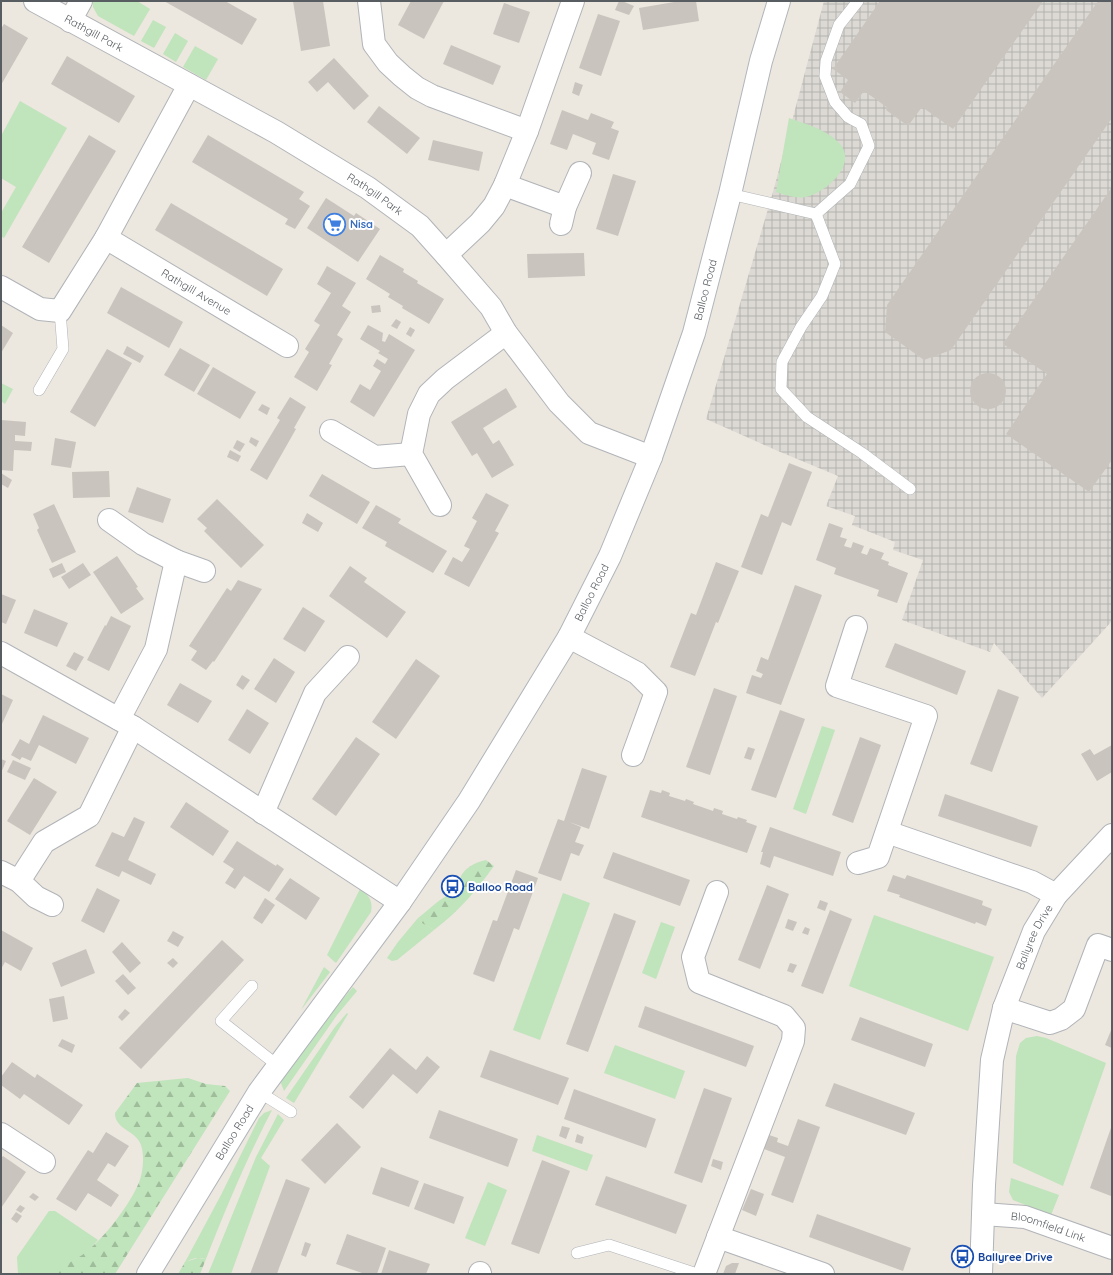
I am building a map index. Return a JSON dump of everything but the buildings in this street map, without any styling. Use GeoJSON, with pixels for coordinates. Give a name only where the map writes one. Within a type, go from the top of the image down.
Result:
{"type":"FeatureCollection","features":[{"type":"Feature","properties":{"kind":"street","name":"Rathgill Park"},"geometry":{"type":"LineString","coordinates":[[35,1],[276,132],[368,188],[420,226],[491,307],[506,333],[559,403],[589,433],[652,457]]}},
{"type":"Feature","properties":{"kind":"street"},"geometry":{"type":"LineString","coordinates":[[70,21],[81,1]]}},
{"type":"Feature","properties":{"kind":"street"},"geometry":{"type":"LineString","coordinates":[[369,1],[374,44],[388,63],[402,76],[417,88],[432,96],[527,132]]}},
{"type":"Feature","properties":{"kind":"street"},"geometry":{"type":"LineString","coordinates":[[446,255],[480,224],[494,206],[505,185],[527,132],[573,1]]}},
{"type":"Feature","properties":{"kind":"street","name":"Balloo Road"},"geometry":{"type":"LineString","coordinates":[[148,1274],[277,1065],[400,902],[469,801],[569,636],[610,556],[652,457],[694,333],[730,194],[761,61],[779,1]]}},
{"type":"Feature","properties":{"kind":"street"},"geometry":{"type":"LineString","coordinates":[[1,287],[40,309],[60,310],[106,238],[189,85]]}},
{"type":"Feature","properties":{"kind":"street"},"geometry":{"type":"LineString","coordinates":[[505,185],[563,216],[580,173]]}},
{"type":"Feature","properties":{"kind":"street","name":"Rathgill Avenue"},"geometry":{"type":"LineString","coordinates":[[106,238],[287,346]]}},
{"type":"Feature","properties":{"kind":"street"},"geometry":{"type":"LineString","coordinates":[[440,504],[411,454],[419,414],[429,394],[444,379],[506,333]]}},
{"type":"Feature","properties":{"kind":"street"},"geometry":{"type":"LineString","coordinates":[[331,431],[375,457],[411,454]]}},
{"type":"Feature","properties":{"kind":"street"},"geometry":{"type":"LineString","coordinates":[[109,520],[143,544],[176,561],[204,571]]}},
{"type":"Feature","properties":{"kind":"street"},"geometry":{"type":"LineString","coordinates":[[52,905],[36,897],[10,877],[44,842],[88,816],[156,649],[176,561]]}},
{"type":"Feature","properties":{"kind":"street"},"geometry":{"type":"LineString","coordinates":[[856,627],[837,686],[926,716],[878,857],[858,863]]}},
{"type":"Feature","properties":{"kind":"street"},"geometry":{"type":"LineString","coordinates":[[569,636],[637,673],[656,692],[633,755]]}},
{"type":"Feature","properties":{"kind":"street"},"geometry":{"type":"LineString","coordinates":[[1,653],[126,723],[400,902]]}},
{"type":"Feature","properties":{"kind":"street"},"geometry":{"type":"LineString","coordinates":[[263,813],[315,693],[348,657]]}},
{"type":"Feature","properties":{"kind":"street"},"geometry":{"type":"LineString","coordinates":[[887,832],[1032,882],[1056,895]]}},
{"type":"Feature","properties":{"kind":"street","name":"Ballyree Drive"},"geometry":{"type":"LineString","coordinates":[[982,1274],[983,1214],[992,1060],[1004,1008],[1034,931],[1056,895],[1112,835]]}},
{"type":"Feature","properties":{"kind":"street"},"geometry":{"type":"LineString","coordinates":[[704,1274],[793,1040],[794,1028],[784,1016],[699,982],[693,957],[717,892]]}},
{"type":"Feature","properties":{"kind":"street"},"geometry":{"type":"LineString","coordinates":[[1004,1008],[1050,1023],[1061,1019],[1074,1009],[1098,945],[1112,950]]}},
{"type":"Feature","properties":{"kind":"street"},"geometry":{"type":"LineString","coordinates":[[1,1134],[44,1162]]}},
{"type":"Feature","properties":{"kind":"street","name":"Bloomfield Link"},"geometry":{"type":"LineString","coordinates":[[983,1214],[1025,1217],[1112,1248]]}},
{"type":"Feature","properties":{"kind":"street"},"geometry":{"type":"LineString","coordinates":[[718,1238],[823,1274]]}},
{"type":"Feature","properties":{"kind":"lane"},"geometry":{"type":"LineString","coordinates":[[816,214],[850,184],[869,146],[861,124],[848,117],[836,102],[825,76],[826,61],[839,25],[858,1]]}},
{"type":"Feature","properties":{"kind":"lane"},"geometry":{"type":"LineString","coordinates":[[730,194],[816,214]]}},
{"type":"Feature","properties":{"kind":"lane"},"geometry":{"type":"LineString","coordinates":[[816,214],[835,264],[822,296],[800,327],[782,362],[781,389],[807,417],[862,452],[910,489]]}},
{"type":"Feature","properties":{"kind":"lane"},"geometry":{"type":"LineString","coordinates":[[39,390],[63,349],[60,310]]}},
{"type":"Feature","properties":{"kind":"lane"},"geometry":{"type":"LineString","coordinates":[[252,986],[221,1021],[277,1065]]}},
{"type":"Feature","properties":{"kind":"lane"},"geometry":{"type":"LineString","coordinates":[[259,1092],[292,1112]]}},
{"type":"Feature","properties":{"kind":"lane"},"geometry":{"type":"LineString","coordinates":[[577,1253],[609,1245],[697,1274]]}},
{"type":"Feature","properties":{"kind":"shaded area"},"geometry":{"type":"Polygon","coordinates":[[[824,1],[1112,1],[1112,621],[1042,698],[994,643],[990,652],[902,620],[923,560],[893,550],[895,542],[852,525],[855,516],[826,506],[838,476],[706,419],[773,192],[824,1]]]}},
{"type":"Feature","properties":{"kind":"green space"},"geometry":{"type":"Polygon","coordinates":[[[93,1],[137,1],[150,9],[134,36],[98,16],[93,7],[93,1]]]}},
{"type":"Feature","properties":{"kind":"green space"},"geometry":{"type":"Polygon","coordinates":[[[153,20],[166,27],[154,48],[141,41],[153,20]]]}},
{"type":"Feature","properties":{"kind":"green space"},"geometry":{"type":"Polygon","coordinates":[[[175,33],[188,41],[176,62],[163,54],[175,33]]]}},
{"type":"Feature","properties":{"kind":"green space"},"geometry":{"type":"Polygon","coordinates":[[[195,46],[218,59],[206,80],[183,67],[195,46]]]}},
{"type":"Feature","properties":{"kind":"green space"},"geometry":{"type":"Polygon","coordinates":[[[20,101],[67,128],[4,238],[1,236],[1,213],[16,187],[1,178],[1,136],[20,101]]]}},
{"type":"Feature","properties":{"kind":"green space"},"geometry":{"type":"Polygon","coordinates":[[[789,118],[823,131],[840,144],[844,152],[845,161],[837,177],[822,190],[806,197],[795,197],[776,192],[789,118]]]}},
{"type":"Feature","properties":{"kind":"green space"},"geometry":{"type":"Polygon","coordinates":[[[1,383],[13,389],[5,404],[1,401],[1,383]]]}},
{"type":"Feature","properties":{"kind":"green space"},"geometry":{"type":"Polygon","coordinates":[[[822,726],[835,730],[806,814],[793,809],[822,726]]]}},
{"type":"Feature","properties":{"kind":"green space"},"geometry":{"type":"Polygon","coordinates":[[[486,860],[494,866],[459,908],[434,930],[422,923],[418,918],[455,890],[462,875],[467,869],[478,862],[486,860]]]}},
{"type":"Feature","properties":{"kind":"green space"},"geometry":{"type":"Polygon","coordinates":[[[360,889],[370,899],[371,912],[336,963],[327,955],[360,889]]]}},
{"type":"Feature","properties":{"kind":"green space"},"geometry":{"type":"Polygon","coordinates":[[[563,893],[590,903],[540,1040],[513,1030],[563,893]]]}},
{"type":"Feature","properties":{"kind":"green space"},"geometry":{"type":"Polygon","coordinates":[[[874,915],[994,957],[968,1031],[849,986],[874,915]]]}},
{"type":"Feature","properties":{"kind":"green space"},"geometry":{"type":"Polygon","coordinates":[[[418,918],[422,923],[434,930],[397,960],[392,961],[387,958],[398,942],[418,918]]]}},
{"type":"Feature","properties":{"kind":"green space"},"geometry":{"type":"Polygon","coordinates":[[[661,922],[675,927],[656,979],[642,973],[661,922]]]}},
{"type":"Feature","properties":{"kind":"green space"},"geometry":{"type":"Polygon","coordinates":[[[324,967],[330,972],[301,1010],[324,967]]]}},
{"type":"Feature","properties":{"kind":"green space"},"geometry":{"type":"Polygon","coordinates":[[[353,987],[357,991],[337,1015],[284,1091],[281,1083],[282,1079],[323,1022],[353,987]]]}},
{"type":"Feature","properties":{"kind":"green space"},"geometry":{"type":"Polygon","coordinates":[[[347,1013],[348,1014],[294,1103],[286,1098],[335,1027],[347,1013]]]}},
{"type":"Feature","properties":{"kind":"green space"},"geometry":{"type":"Polygon","coordinates":[[[1037,1036],[1046,1038],[1106,1063],[1063,1186],[1013,1163],[1016,1056],[1020,1043],[1026,1038],[1037,1036]]]}},
{"type":"Feature","properties":{"kind":"green space"},"geometry":{"type":"Polygon","coordinates":[[[615,1045],[685,1071],[675,1099],[604,1073],[615,1045]]]}},
{"type":"Feature","properties":{"kind":"green space"},"geometry":{"type":"Polygon","coordinates":[[[188,1078],[206,1084],[225,1086],[230,1091],[115,1274],[53,1274],[86,1252],[101,1238],[121,1213],[133,1195],[139,1182],[143,1160],[141,1145],[135,1136],[118,1123],[115,1113],[137,1083],[188,1078]]]}},
{"type":"Feature","properties":{"kind":"green space"},"geometry":{"type":"Polygon","coordinates":[[[272,1110],[237,1184],[206,1259],[194,1258],[184,1264],[221,1195],[259,1118],[264,1113],[272,1110]]]}},
{"type":"Feature","properties":{"kind":"green space"},"geometry":{"type":"Polygon","coordinates":[[[278,1114],[284,1120],[261,1158],[270,1166],[231,1274],[208,1274],[256,1157],[278,1114]]]}},
{"type":"Feature","properties":{"kind":"green space"},"geometry":{"type":"Polygon","coordinates":[[[537,1135],[593,1155],[587,1171],[532,1151],[537,1135]]]}},
{"type":"Feature","properties":{"kind":"green space"},"geometry":{"type":"Polygon","coordinates":[[[1011,1178],[1059,1195],[1051,1215],[1013,1200],[1009,1192],[1011,1178]]]}},
{"type":"Feature","properties":{"kind":"green space"},"geometry":{"type":"Polygon","coordinates":[[[488,1182],[507,1190],[485,1246],[465,1238],[488,1182]]]}},
{"type":"Feature","properties":{"kind":"green space"},"geometry":{"type":"Polygon","coordinates":[[[49,1211],[55,1211],[98,1240],[87,1252],[53,1274],[18,1274],[17,1257],[49,1211]]]}},
{"type":"Feature","properties":{"kind":"green space"},"geometry":{"type":"Polygon","coordinates":[[[198,1258],[206,1259],[200,1274],[178,1274],[185,1262],[198,1258]]]}},
{"type":"Feature","properties":{"kind":"place","name":"Nisa"},"geometry":{"type":"Point","coordinates":[334,224]}},
{"type":"Feature","properties":{"kind":"place","name":"Balloo Road"},"geometry":{"type":"Point","coordinates":[453,887]}},
{"type":"Feature","properties":{"kind":"place","name":"Ballyree Drive"},"geometry":{"type":"Point","coordinates":[963,1257]}}]}
